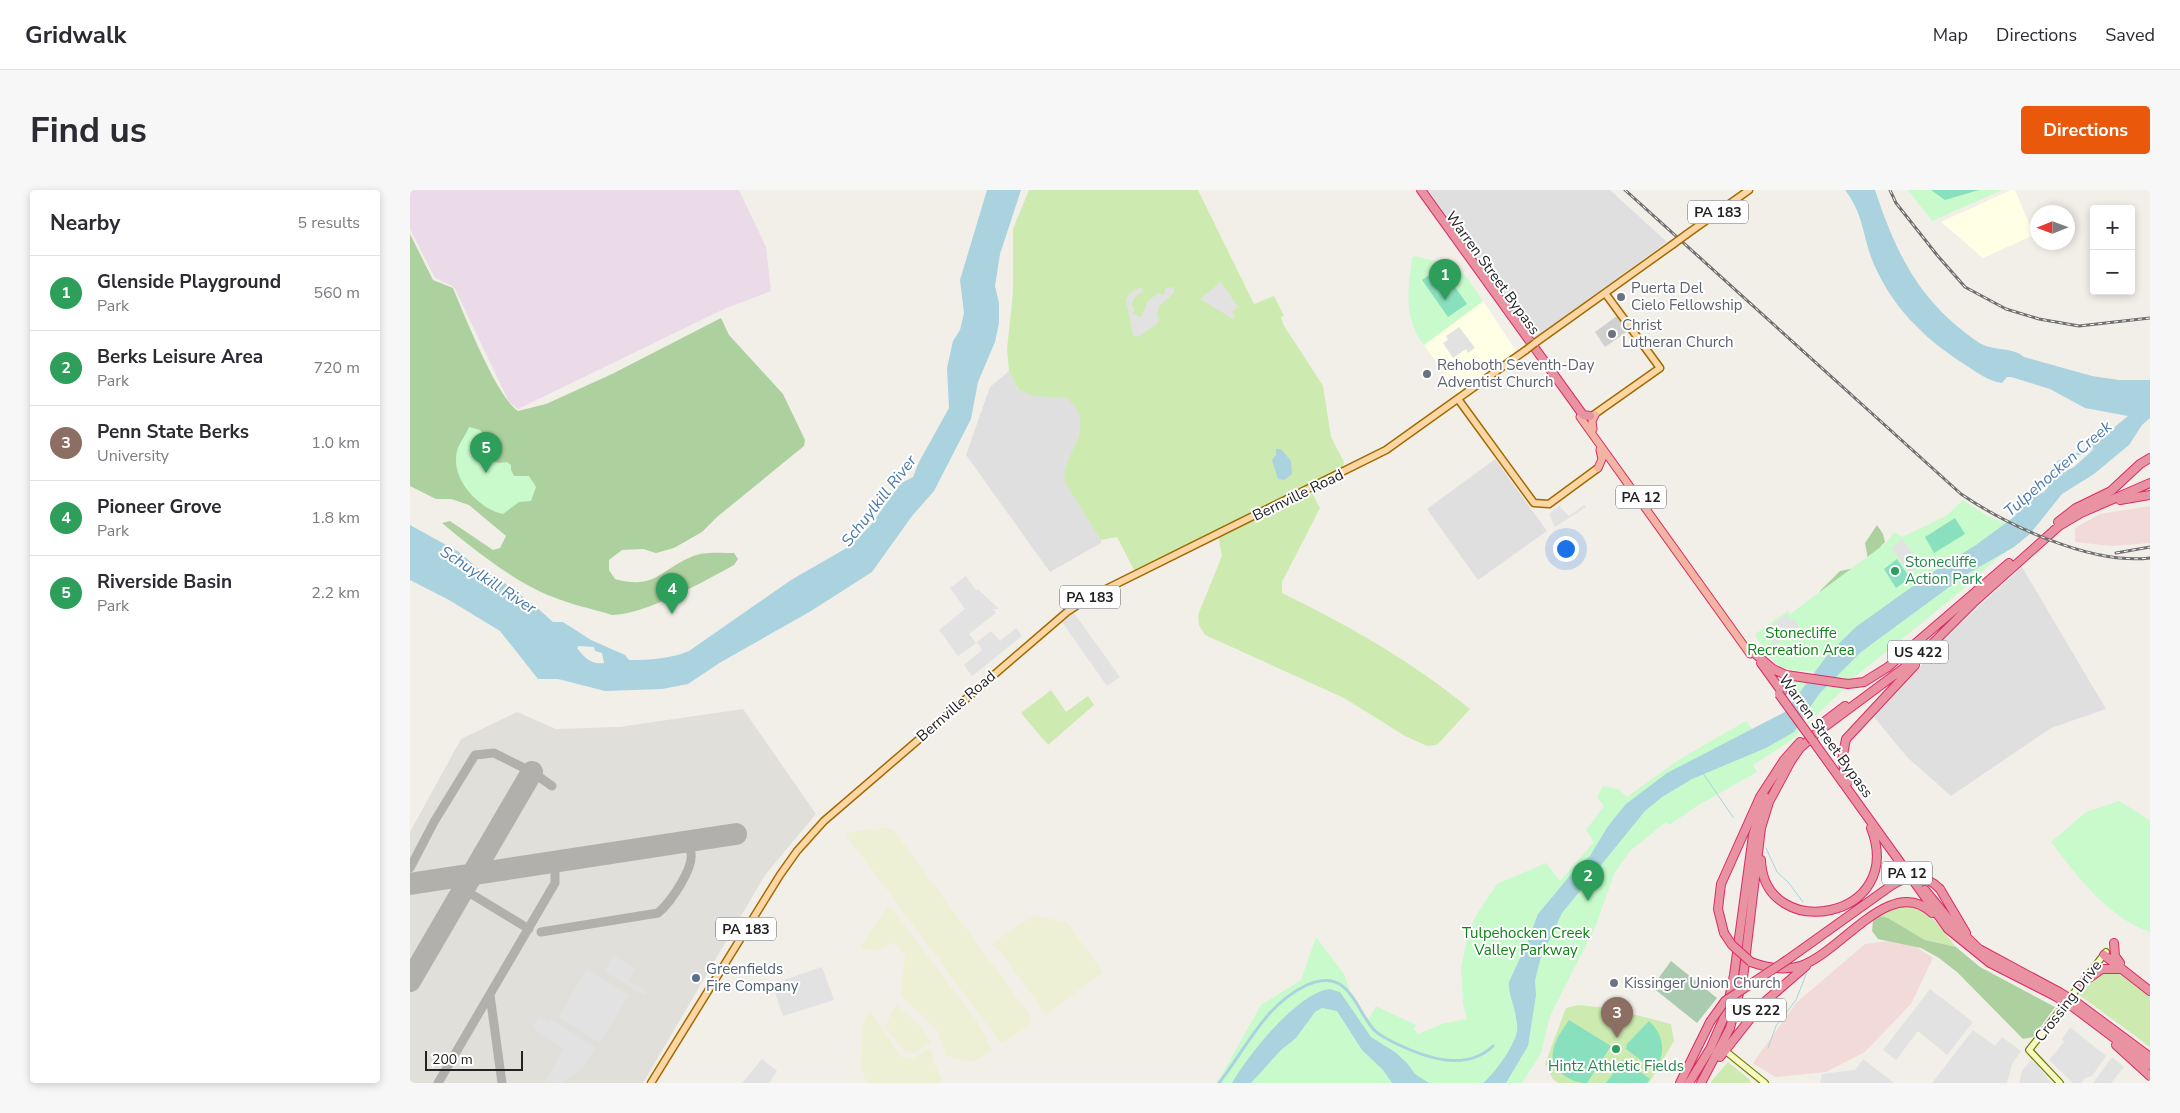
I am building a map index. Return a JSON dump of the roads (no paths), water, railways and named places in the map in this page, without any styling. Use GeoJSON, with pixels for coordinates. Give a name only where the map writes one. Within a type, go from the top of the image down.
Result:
{"type":"FeatureCollection","features":[{"type":"Feature","properties":{"kind":"highway","name":"Warren Street Bypass"},"geometry":{"type":"LineString","coordinates":[[1416,190],[1587,416],[1599,445],[1945,916],[1979,948],[2077,1006],[2150,1057]]}},
{"type":"Feature","properties":{"kind":"highway","name":"Warren Street Bypass"},"geometry":{"type":"LineString","coordinates":[[1421,190],[1587,416],[1593,429],[1751,653]]}},
{"type":"Feature","properties":{"kind":"highway"},"geometry":{"type":"LineString","coordinates":[[1598,468],[1602,459],[1599,445]]}},
{"type":"Feature","properties":{"kind":"highway"},"geometry":{"type":"LineString","coordinates":[[2058,523],[2076,508],[2111,491],[2140,464],[2150,458]]}},
{"type":"Feature","properties":{"kind":"highway"},"geometry":{"type":"LineString","coordinates":[[1598,468],[1606,465],[1615,467]]}},
{"type":"Feature","properties":{"kind":"highway","name":"US 422"},"geometry":{"type":"LineString","coordinates":[[1826,952],[1808,962],[1785,969],[1764,967],[1751,962],[1732,945],[1724,933],[1718,909],[1722,884],[1760,797],[1784,760],[1796,746],[1829,717],[1910,659],[1975,595],[2029,546],[2058,523],[2077,510],[2150,478]]}},
{"type":"Feature","properties":{"kind":"highway","name":"US 422"},"geometry":{"type":"LineString","coordinates":[[1848,782],[1842,760],[1846,739],[1930,651],[1946,629],[2033,548],[2071,519],[2150,483]]}},
{"type":"Feature","properties":{"kind":"highway"},"geometry":{"type":"LineString","coordinates":[[2071,519],[2118,500],[2150,495]]}},
{"type":"Feature","properties":{"kind":"highway"},"geometry":{"type":"LineString","coordinates":[[1751,653],[1773,669],[1791,676],[1848,684],[1864,682],[1888,667],[2029,546]]}},
{"type":"Feature","properties":{"kind":"highway"},"geometry":{"type":"LineString","coordinates":[[1701,1083],[1730,1028],[1743,978],[1761,828],[1774,789],[1800,748],[1819,731],[1902,671],[1946,629]]}},
{"type":"Feature","properties":{"kind":"highway","name":"Warren Street Bypass"},"geometry":{"type":"LineString","coordinates":[[1815,740],[1866,817],[1948,929],[1990,963],[2057,994]]}},
{"type":"Feature","properties":{"kind":"highway"},"geometry":{"type":"LineString","coordinates":[[1689,1083],[1710,1049],[1726,1013],[1734,975],[1750,851],[1757,818],[1777,776],[1796,746]]}},
{"type":"Feature","properties":{"kind":"highway"},"geometry":{"type":"LineString","coordinates":[[1761,828],[1761,864],[1765,879],[1774,893],[1799,910],[1828,912],[1839,910],[1853,902],[1864,891],[1872,878],[1877,849],[1866,817]]}},
{"type":"Feature","properties":{"kind":"highway","name":"US 222"},"geometry":{"type":"LineString","coordinates":[[1680,1083],[1710,1022],[1725,1001],[1903,879],[1924,878],[1940,889],[1970,938],[2010,966]]}},
{"type":"Feature","properties":{"kind":"highway","name":"US 222"},"geometry":{"type":"LineString","coordinates":[[1701,1083],[1741,1028],[1761,1005],[1790,978],[1884,907],[1900,901],[1922,905],[1948,929]]}},
{"type":"Feature","properties":{"kind":"highway"},"geometry":{"type":"LineString","coordinates":[[2114,943],[2114,956],[2122,966],[2150,991]]}},
{"type":"Feature","properties":{"kind":"highway"},"geometry":{"type":"LineString","coordinates":[[2105,953],[2150,987]]}},
{"type":"Feature","properties":{"kind":"highway"},"geometry":{"type":"LineString","coordinates":[[2079,985],[2102,969],[2122,966]]}},
{"type":"Feature","properties":{"kind":"highway","name":"Warren Street Bypass"},"geometry":{"type":"LineString","coordinates":[[2077,1006],[2150,1065]]}},
{"type":"Feature","properties":{"kind":"highway"},"geometry":{"type":"LineString","coordinates":[[2077,1006],[2150,1051]]}},
{"type":"Feature","properties":{"kind":"highway"},"geometry":{"type":"LineString","coordinates":[[2077,1006],[2150,1076]]}},
{"type":"Feature","properties":{"kind":"main road","name":"PA 183"},"geometry":{"type":"LineString","coordinates":[[1458,399],[1749,190]]}},
{"type":"Feature","properties":{"kind":"main road"},"geometry":{"type":"LineString","coordinates":[[1587,416],[1660,368],[1605,293]]}},
{"type":"Feature","properties":{"kind":"main road"},"geometry":{"type":"LineString","coordinates":[[1458,399],[1534,503],[1549,504],[1598,468]]}},
{"type":"Feature","properties":{"kind":"main road","name":"Bernville Road"},"geometry":{"type":"LineString","coordinates":[[651,1083],[789,861],[824,821],[1074,607],[1386,450],[1458,399]]}},
{"type":"Feature","properties":{"kind":"main road","name":"Crossing Drive"},"geometry":{"type":"LineString","coordinates":[[2060,1083],[2049,1069],[2029,1050],[2105,953]]}},
{"type":"Feature","properties":{"kind":"main road"},"geometry":{"type":"LineString","coordinates":[[1728,1053],[1765,1083]]}},
{"type":"Feature","properties":{"kind":"water","name":"Schuylkill River"},"geometry":{"type":"Polygon","coordinates":[[[987,190],[1021,190],[1000,254],[995,286],[999,303],[999,323],[995,342],[978,382],[971,419],[934,491],[912,516],[872,572],[811,611],[721,662],[688,684],[662,689],[605,691],[558,679],[538,679],[500,631],[449,600],[410,580],[410,525],[459,552],[481,571],[499,579],[553,622],[563,622],[591,640],[625,655],[629,660],[674,656],[689,651],[791,580],[850,546],[870,526],[901,483],[913,477],[919,462],[949,408],[947,368],[953,341],[960,330],[964,313],[960,280],[987,190]],[[579,646],[577,648],[592,662],[604,663],[602,653],[595,651],[594,647],[579,646]]]}},
{"type":"Feature","properties":{"kind":"water"},"geometry":{"type":"Polygon","coordinates":[[[1845,190],[1875,190],[1892,236],[1913,276],[1941,311],[1978,342],[1990,347],[2014,351],[2024,357],[2092,376],[2119,380],[2150,380],[2150,418],[2142,425],[2129,445],[2094,474],[2062,494],[2030,534],[2014,547],[1967,574],[1861,652],[1819,694],[1794,732],[1766,748],[1692,779],[1662,797],[1645,811],[1562,913],[1540,960],[1535,981],[1536,995],[1528,1046],[1506,1083],[1483,1083],[1503,1061],[1516,1035],[1517,1024],[1509,982],[1538,914],[1578,866],[1590,856],[1608,826],[1626,804],[1667,773],[1785,712],[1829,653],[1857,626],[2010,520],[2034,496],[2044,492],[2048,487],[2049,474],[2054,468],[2063,472],[2074,467],[2095,448],[2080,455],[2073,455],[2099,440],[2128,416],[2085,408],[2050,389],[2011,377],[2007,377],[2002,383],[1992,380],[1982,376],[1935,343],[1909,318],[1887,290],[1871,257],[1859,215],[1845,190]]]}},
{"type":"Feature","properties":{"kind":"water"},"geometry":{"type":"Polygon","coordinates":[[[1276,449],[1281,449],[1291,461],[1292,474],[1284,480],[1278,479],[1272,460],[1276,455],[1276,449]]]}},
{"type":"Feature","properties":{"kind":"water"},"geometry":{"type":"Polygon","coordinates":[[[1330,989],[1340,992],[1371,1037],[1395,1052],[1415,1074],[1429,1083],[1392,1083],[1383,1070],[1362,1050],[1337,1011],[1322,1008],[1315,1012],[1296,1038],[1281,1050],[1251,1083],[1232,1083],[1262,1042],[1289,1013],[1303,1001],[1317,993],[1330,989]]]}},
{"type":"Feature","properties":{"kind":"waterway","name":"Tulpehocken Creek"},"geometry":{"type":"LineString","coordinates":[[2052,471],[2058,461],[2073,455]]}},
{"type":"Feature","properties":{"kind":"waterway"},"geometry":{"type":"LineString","coordinates":[[1702,772],[1733,817]]}},
{"type":"Feature","properties":{"kind":"waterway"},"geometry":{"type":"LineString","coordinates":[[1766,848],[1777,872],[1788,882],[1803,902]]}},
{"type":"Feature","properties":{"kind":"waterway"},"geometry":{"type":"LineString","coordinates":[[1768,1048],[1776,1026],[1796,1000],[1807,972]]}},
{"type":"Feature","properties":{"kind":"waterway"},"geometry":{"type":"LineString","coordinates":[[1219,1083],[1268,1015],[1292,993],[1307,985],[1321,981],[1332,981],[1341,985],[1349,992],[1374,1030],[1385,1038],[1420,1054],[1446,1060],[1471,1059],[1493,1046]]}},
{"type":"Feature","properties":{"kind":"railway"},"geometry":{"type":"LineString","coordinates":[[1625,190],[1961,494],[2002,518],[2051,541],[2103,555],[2127,559],[2150,558]]}},
{"type":"Feature","properties":{"kind":"railway"},"geometry":{"type":"LineString","coordinates":[[1890,190],[1896,203],[1965,287],[2006,309],[2039,319],[2079,326],[2150,318]]}},
{"type":"Feature","properties":{"kind":"railway"},"geometry":{"type":"LineString","coordinates":[[2116,553],[2150,547]]}},
{"type":"Feature","properties":{"kind":"place","name":"Puerta Del Cielo Fellowship"},"geometry":{"type":"Point","coordinates":[1621,297]}},
{"type":"Feature","properties":{"kind":"place","name":"Glenside Playground"},"geometry":{"type":"Point","coordinates":[1445,300]}},
{"type":"Feature","properties":{"kind":"place","name":"Christ Lutheran Church"},"geometry":{"type":"Point","coordinates":[1612,334]}},
{"type":"Feature","properties":{"kind":"place","name":"Rehoboth Seventh-Day Adventist Church"},"geometry":{"type":"Point","coordinates":[1427,374]}},
{"type":"Feature","properties":{"kind":"place","name":"Riverside Basin"},"geometry":{"type":"Point","coordinates":[486,473]}},
{"type":"Feature","properties":{"kind":"place","name":"Stonecliffe Action Park"},"geometry":{"type":"Point","coordinates":[1895,571]}},
{"type":"Feature","properties":{"kind":"place","name":"Pioneer Grove"},"geometry":{"type":"Point","coordinates":[672,614]}},
{"type":"Feature","properties":{"kind":"place","name":"Berks Leisure Area"},"geometry":{"type":"Point","coordinates":[1588,901]}},
{"type":"Feature","properties":{"kind":"place","name":"Greenfields Fire Company"},"geometry":{"type":"Point","coordinates":[696,978]}},
{"type":"Feature","properties":{"kind":"place","name":"Kissinger Union Church"},"geometry":{"type":"Point","coordinates":[1614,983]}},
{"type":"Feature","properties":{"kind":"place","name":"Penn State Berks"},"geometry":{"type":"Point","coordinates":[1617,1038]}},
{"type":"Feature","properties":{"kind":"place","name":"Hintz Athletic Fields"},"geometry":{"type":"Point","coordinates":[1616,1049]}},
{"type":"Feature","properties":{"kind":"park label","name":"Stonecliffe Recreation Area"},"geometry":{"type":"Point","coordinates":[1801,642]}},
{"type":"Feature","properties":{"kind":"park label","name":"Tulpehocken Creek Valley Parkway"},"geometry":{"type":"Point","coordinates":[1526,942]}}]}
